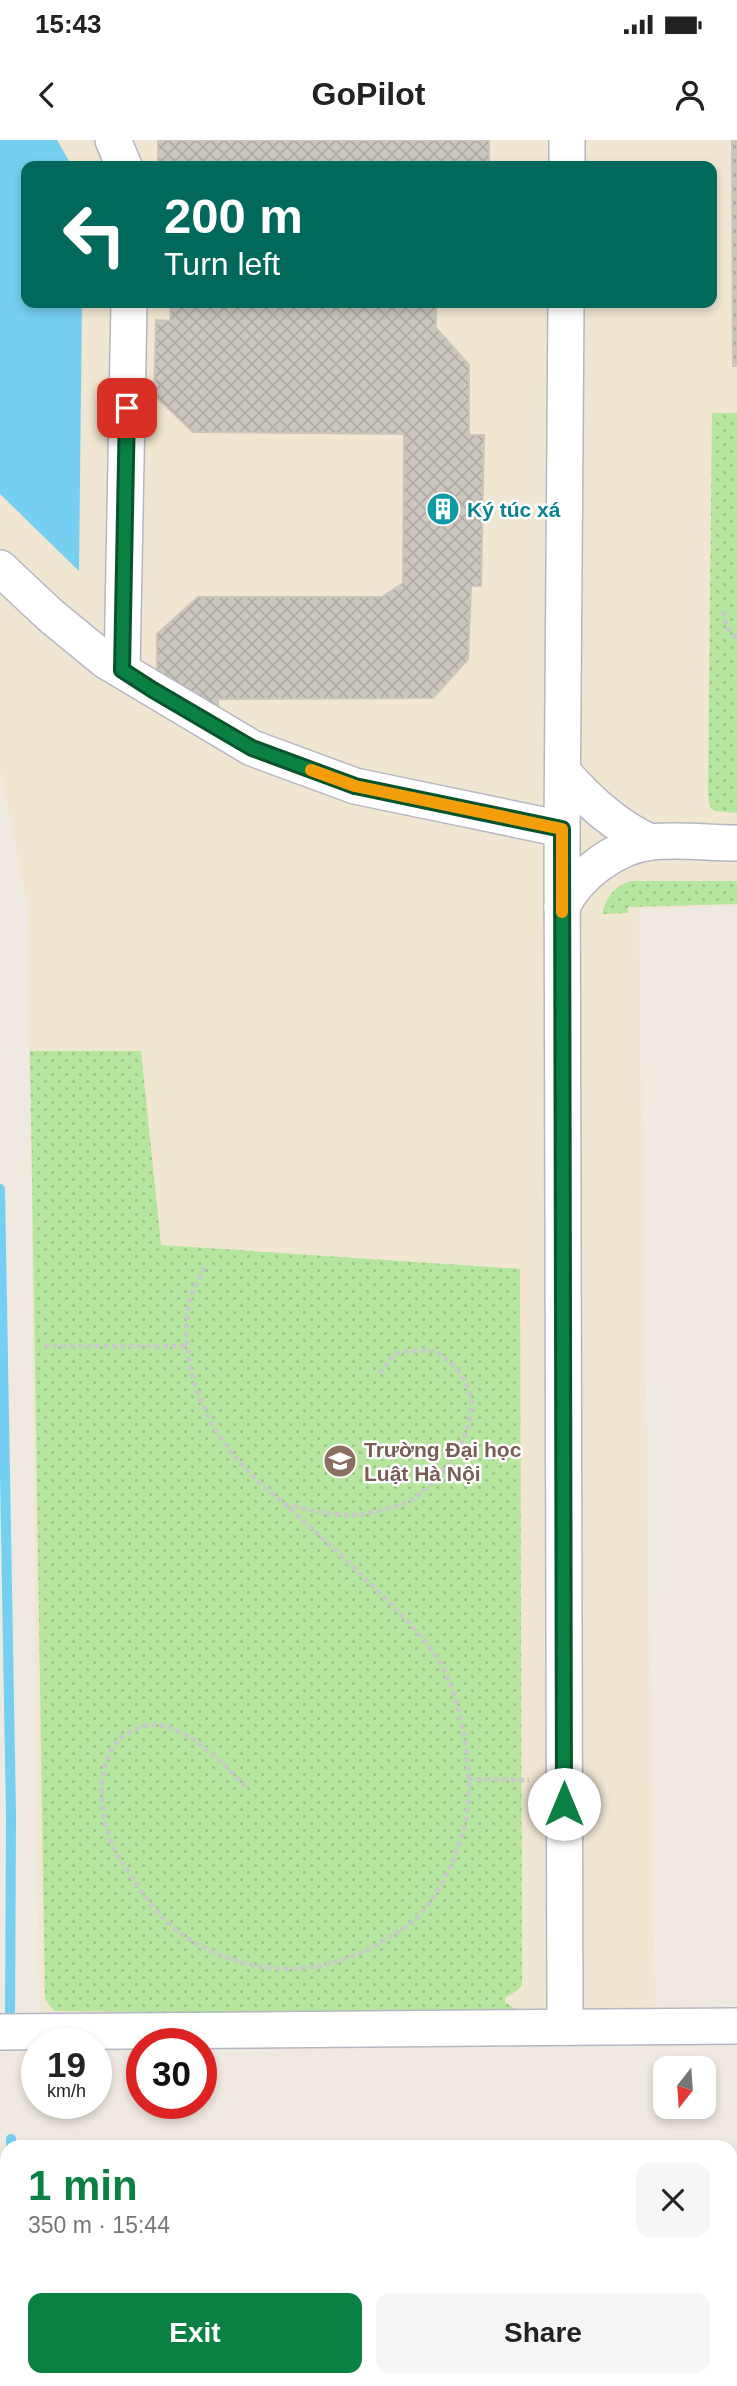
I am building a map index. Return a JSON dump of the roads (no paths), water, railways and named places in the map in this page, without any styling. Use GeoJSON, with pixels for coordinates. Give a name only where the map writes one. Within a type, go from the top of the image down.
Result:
{"type":"FeatureCollection","features":[{"type":"Feature","properties":{"kind":"street"},"geometry":{"type":"LineString","coordinates":[[113,140],[122,161]]}},
{"type":"Feature","properties":{"kind":"street"},"geometry":{"type":"LineString","coordinates":[[567,140],[567,161]]}},
{"type":"Feature","properties":{"kind":"street"},"geometry":{"type":"LineString","coordinates":[[122,670],[129,308]]}},
{"type":"Feature","properties":{"kind":"street"},"geometry":{"type":"LineString","coordinates":[[565,2027],[562,829],[566,308]]}},
{"type":"Feature","properties":{"kind":"street"},"geometry":{"type":"LineString","coordinates":[[0,568],[50,615],[106,661],[252,748],[355,786],[562,829]]}},
{"type":"Feature","properties":{"kind":"street"},"geometry":{"type":"LineString","coordinates":[[563,772],[577,789],[615,823],[650,842]]}},
{"type":"Feature","properties":{"kind":"street"},"geometry":{"type":"LineString","coordinates":[[562,907],[569,893],[616,854],[650,842],[737,843]]}},
{"type":"Feature","properties":{"kind":"street"},"geometry":{"type":"LineString","coordinates":[[0,2032],[737,2026]]}},
{"type":"Feature","properties":{"kind":"water"},"geometry":{"type":"Polygon","coordinates":[[[0,140],[57,140],[69,161],[21,161],[21,308],[82,308],[79,571],[0,494],[0,140]]]}},
{"type":"Feature","properties":{"kind":"waterway"},"geometry":{"type":"LineString","coordinates":[[0,1189],[11,1816],[10,2012]]}},
{"type":"Feature","properties":{"kind":"place","name":"Ký túc xá"},"geometry":{"type":"Point","coordinates":[443,509]}},
{"type":"Feature","properties":{"kind":"place","name":"Trường Đại học Luật Hà Nội"},"geometry":{"type":"Point","coordinates":[340,1461]}}]}
